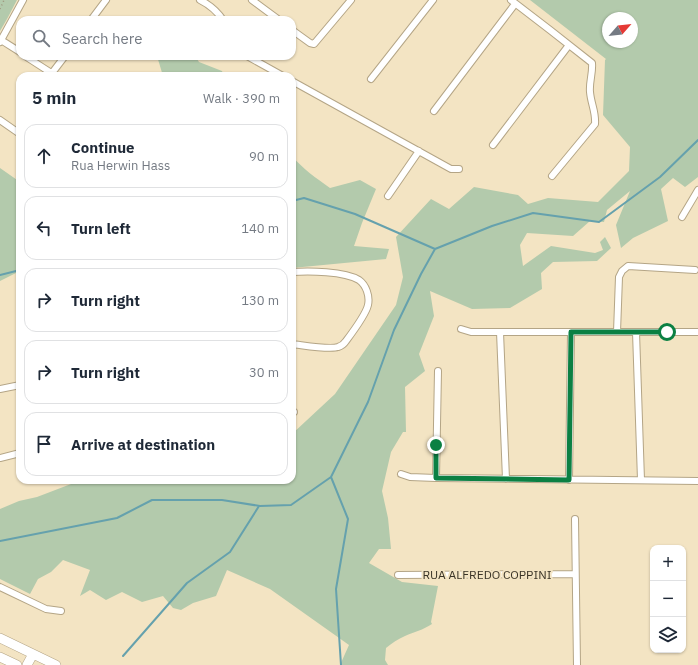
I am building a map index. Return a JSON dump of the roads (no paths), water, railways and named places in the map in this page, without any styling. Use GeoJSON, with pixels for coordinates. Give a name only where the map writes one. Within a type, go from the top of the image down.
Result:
{"type":"FeatureCollection","features":[{"type":"Feature","properties":{"kind":"street"},"geometry":{"type":"LineString","coordinates":[[16,50],[0,41],[23,0]]}},
{"type":"Feature","properties":{"kind":"street"},"geometry":{"type":"LineString","coordinates":[[94,16],[106,0]]}},
{"type":"Feature","properties":{"kind":"street"},"geometry":{"type":"LineString","coordinates":[[200,0],[207,4],[220,16]]}},
{"type":"Feature","properties":{"kind":"street"},"geometry":{"type":"LineString","coordinates":[[252,0],[274,16]]}},
{"type":"Feature","properties":{"kind":"street"},"geometry":{"type":"LineString","coordinates":[[296,33],[310,43],[314,44],[351,0]]}},
{"type":"Feature","properties":{"kind":"street"},"geometry":{"type":"LineString","coordinates":[[371,79],[433,0]]}},
{"type":"Feature","properties":{"kind":"street"},"geometry":{"type":"LineString","coordinates":[[434,111],[513,2],[592,63],[593,69],[590,92],[596,116],[595,124],[552,176]]}},
{"type":"Feature","properties":{"kind":"street"},"geometry":{"type":"LineString","coordinates":[[493,145],[569,45]]}},
{"type":"Feature","properties":{"kind":"street"},"geometry":{"type":"LineString","coordinates":[[32,60],[50,72]]}},
{"type":"Feature","properties":{"kind":"street"},"geometry":{"type":"LineString","coordinates":[[56,72],[63,60]]}},
{"type":"Feature","properties":{"kind":"street"},"geometry":{"type":"LineString","coordinates":[[254,60],[276,72]]}},
{"type":"Feature","properties":{"kind":"street"},"geometry":{"type":"LineString","coordinates":[[296,83],[451,169],[459,169]]}},
{"type":"Feature","properties":{"kind":"street"},"geometry":{"type":"LineString","coordinates":[[0,120],[16,131]]}},
{"type":"Feature","properties":{"kind":"street"},"geometry":{"type":"LineString","coordinates":[[388,196],[419,151]]}},
{"type":"Feature","properties":{"kind":"street"},"geometry":{"type":"LineString","coordinates":[[682,217],[698,190]]}},
{"type":"Feature","properties":{"kind":"street"},"geometry":{"type":"LineString","coordinates":[[617,332],[619,277],[622,271],[628,266],[695,270]]}},
{"type":"Feature","properties":{"kind":"street"},"geometry":{"type":"LineString","coordinates":[[296,272],[317,272],[343,275],[357,280],[362,284],[368,295],[369,302],[367,309],[346,341],[339,347],[328,348],[296,344]]}},
{"type":"Feature","properties":{"kind":"street"},"geometry":{"type":"LineString","coordinates":[[460,329],[471,332],[698,332]]}},
{"type":"Feature","properties":{"kind":"street"},"geometry":{"type":"LineString","coordinates":[[500,332],[506,479]]}},
{"type":"Feature","properties":{"kind":"street"},"geometry":{"type":"LineString","coordinates":[[569,480],[571,332]]}},
{"type":"Feature","properties":{"kind":"street"},"geometry":{"type":"LineString","coordinates":[[636,332],[641,480]]}},
{"type":"Feature","properties":{"kind":"street"},"geometry":{"type":"LineString","coordinates":[[436,478],[438,371]]}},
{"type":"Feature","properties":{"kind":"street"},"geometry":{"type":"LineString","coordinates":[[0,389],[16,386]]}},
{"type":"Feature","properties":{"kind":"street"},"geometry":{"type":"LineString","coordinates":[[0,458],[16,454]]}},
{"type":"Feature","properties":{"kind":"street"},"geometry":{"type":"LineString","coordinates":[[401,474],[436,478],[698,481]]}},
{"type":"Feature","properties":{"kind":"street"},"geometry":{"type":"LineString","coordinates":[[575,519],[577,665]]}},
{"type":"Feature","properties":{"kind":"street","name":"RUA ALFREDO COPPINI"},"geometry":{"type":"LineString","coordinates":[[398,575],[575,574]]}},
{"type":"Feature","properties":{"kind":"street"},"geometry":{"type":"LineString","coordinates":[[0,587],[46,609],[61,611]]}},
{"type":"Feature","properties":{"kind":"street"},"geometry":{"type":"LineString","coordinates":[[0,638],[33,654],[45,663],[56,665]]}},
{"type":"Feature","properties":{"kind":"street"},"geometry":{"type":"LineString","coordinates":[[26,665],[33,654]]}},
{"type":"Feature","properties":{"kind":"street"},"geometry":{"type":"LineString","coordinates":[[0,657],[17,665]]}},
{"type":"Feature","properties":{"kind":"waterway"},"geometry":{"type":"LineString","coordinates":[[296,200],[304,198],[355,214],[435,249],[492,226],[533,213],[599,222],[660,177],[698,140]]}},
{"type":"Feature","properties":{"kind":"waterway"},"geometry":{"type":"LineString","coordinates":[[0,541],[117,518],[152,500],[222,500],[260,506],[291,505],[331,477],[368,402],[394,330],[421,274],[435,249]]}},
{"type":"Feature","properties":{"kind":"waterway"},"geometry":{"type":"LineString","coordinates":[[0,275],[16,271]]}},
{"type":"Feature","properties":{"kind":"waterway"},"geometry":{"type":"LineString","coordinates":[[331,477],[348,519],[336,589],[341,665]]}},
{"type":"Feature","properties":{"kind":"waterway"},"geometry":{"type":"LineString","coordinates":[[123,656],[187,583],[230,552],[259,506]]}}]}
